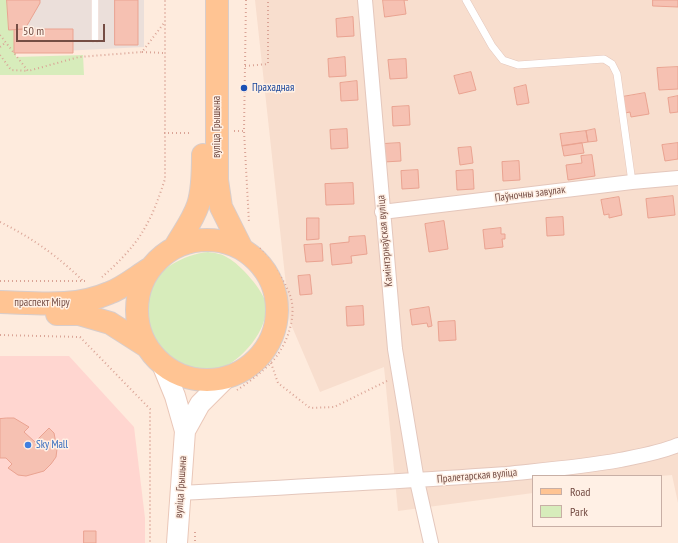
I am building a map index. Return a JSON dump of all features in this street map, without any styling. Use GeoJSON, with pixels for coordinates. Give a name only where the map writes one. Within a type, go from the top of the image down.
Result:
{"type":"FeatureCollection","features":[{"type":"Feature","properties":{"kind":"main road","name":"вуліца Грышына"},"geometry":{"type":"LineString","coordinates":[[175,247],[190,222],[198,204],[203,178],[205,112],[204,0]]}},
{"type":"Feature","properties":{"kind":"main road","name":"вуліца Грышына"},"geometry":{"type":"LineString","coordinates":[[217,0],[217,180],[221,207],[250,247]]}},
{"type":"Feature","properties":{"kind":"main road"},"geometry":{"type":"LineString","coordinates":[[209,239],[250,247],[270,278],[276,295],[277,318],[270,340],[257,359],[238,373],[229,385],[216,380],[193,379],[171,371],[162,364],[146,346],[141,336],[136,313],[139,290],[149,269],[161,256],[175,247],[197,240],[209,239]]}},
{"type":"Feature","properties":{"kind":"main road","name":"праспект Міру"},"geometry":{"type":"LineString","coordinates":[[0,302],[63,304],[81,302],[110,293],[149,269]]}},
{"type":"Feature","properties":{"kind":"main road","name":"праспект Міру"},"geometry":{"type":"LineString","coordinates":[[0,313],[79,314],[110,323],[146,346]]}},
{"type":"Feature","properties":{"kind":"street","name":"Камінтэрнаўская вуліца"},"geometry":{"type":"LineString","coordinates":[[365,0],[382,212],[395,349],[417,481],[431,543]]}},
{"type":"Feature","properties":{"kind":"street","name":"Паўночны завулак"},"geometry":{"type":"LineString","coordinates":[[382,212],[632,182],[678,178]]}},
{"type":"Feature","properties":{"kind":"street"},"geometry":{"type":"LineString","coordinates":[[162,364],[175,396],[185,431]]}},
{"type":"Feature","properties":{"kind":"street"},"geometry":{"type":"LineString","coordinates":[[185,431],[200,404],[229,385]]}},
{"type":"Feature","properties":{"kind":"street","name":"вуліца Грышына"},"geometry":{"type":"LineString","coordinates":[[177,543],[185,431]]}},
{"type":"Feature","properties":{"kind":"street","name":"Пралетарская вуліца"},"geometry":{"type":"LineString","coordinates":[[180,493],[417,481],[592,465],[642,456],[667,450],[678,445]]}},
{"type":"Feature","properties":{"kind":"lane"},"geometry":{"type":"LineString","coordinates":[[95,0],[95,39]]}},
{"type":"Feature","properties":{"kind":"lane"},"geometry":{"type":"LineString","coordinates":[[466,0],[492,46],[503,60],[518,65],[604,60],[612,64],[617,74],[632,182]]}},
{"type":"Feature","properties":{"kind":"path"},"geometry":{"type":"LineString","coordinates":[[100,280],[118,263],[143,232],[159,198],[165,179],[165,0]]}},
{"type":"Feature","properties":{"kind":"path"},"geometry":{"type":"LineString","coordinates":[[246,0],[244,131],[249,226]]}},
{"type":"Feature","properties":{"kind":"path"},"geometry":{"type":"LineString","coordinates":[[245,66],[268,64],[268,0]]}},
{"type":"Feature","properties":{"kind":"path"},"geometry":{"type":"LineString","coordinates":[[142,52],[164,22]]}},
{"type":"Feature","properties":{"kind":"path"},"geometry":{"type":"LineString","coordinates":[[0,35],[28,71]]}},
{"type":"Feature","properties":{"kind":"path"},"geometry":{"type":"LineString","coordinates":[[0,47],[6,42]]}},
{"type":"Feature","properties":{"kind":"path"},"geometry":{"type":"LineString","coordinates":[[0,55],[11,70],[28,71],[79,57],[142,52],[164,54]]}},
{"type":"Feature","properties":{"kind":"path"},"geometry":{"type":"LineString","coordinates":[[231,131],[244,131]]}},
{"type":"Feature","properties":{"kind":"path"},"geometry":{"type":"LineString","coordinates":[[164,133],[192,132]]}},
{"type":"Feature","properties":{"kind":"path"},"geometry":{"type":"LineString","coordinates":[[0,222],[20,232],[65,264],[84,282]]}},
{"type":"Feature","properties":{"kind":"path"},"geometry":{"type":"LineString","coordinates":[[229,385],[238,390],[271,363],[284,344],[293,317],[290,296],[270,260],[250,247]]}},
{"type":"Feature","properties":{"kind":"path"},"geometry":{"type":"LineString","coordinates":[[0,281],[92,281]]}},
{"type":"Feature","properties":{"kind":"path"},"geometry":{"type":"LineString","coordinates":[[0,335],[80,337],[150,409],[150,543]]}},
{"type":"Feature","properties":{"kind":"path"},"geometry":{"type":"LineString","coordinates":[[271,363],[278,383],[310,408],[334,407],[399,375]]}},
{"type":"Feature","properties":{"kind":"path"},"geometry":{"type":"LineString","coordinates":[[194,528],[195,543]]}},
{"type":"Feature","properties":{"kind":"shaded area"},"geometry":{"type":"Polygon","coordinates":[[[0,0],[144,0],[144,47],[0,54],[0,0]]]}},
{"type":"Feature","properties":{"kind":"shaded area"},"geometry":{"type":"Polygon","coordinates":[[[255,0],[678,0],[678,503],[672,475],[532,475],[532,493],[398,511],[384,367],[320,392],[290,322],[255,0]]]}},
{"type":"Feature","properties":{"kind":"shaded area"},"geometry":{"type":"Polygon","coordinates":[[[0,356],[69,356],[134,427],[145,518],[145,543],[0,543],[0,356]]]}},
{"type":"Feature","properties":{"kind":"green space"},"geometry":{"type":"Polygon","coordinates":[[[0,0],[14,0],[16,57],[83,55],[84,75],[0,75],[0,0]]]}},
{"type":"Feature","properties":{"kind":"green space"},"geometry":{"type":"Polygon","coordinates":[[[208,252],[224,256],[239,266],[251,278],[261,292],[266,304],[266,314],[263,324],[259,333],[245,352],[228,365],[219,369],[211,370],[186,366],[171,360],[158,351],[148,336],[141,316],[142,305],[147,292],[161,273],[175,262],[199,253],[208,252]]]}},
{"type":"Feature","properties":{"kind":"building"},"geometry":{"type":"Polygon","coordinates":[[[7,0],[40,0],[40,3],[25,29],[9,30],[7,0]]]}},
{"type":"Feature","properties":{"kind":"building"},"geometry":{"type":"Polygon","coordinates":[[[115,0],[138,0],[138,45],[115,45],[115,0]]]}},
{"type":"Feature","properties":{"kind":"building"},"geometry":{"type":"Polygon","coordinates":[[[383,0],[404,0],[406,14],[385,17],[383,0]]]}},
{"type":"Feature","properties":{"kind":"building"},"geometry":{"type":"Polygon","coordinates":[[[653,0],[678,0],[678,7],[653,6],[653,0]]]}},
{"type":"Feature","properties":{"kind":"building"},"geometry":{"type":"Polygon","coordinates":[[[353,17],[354,36],[337,37],[336,19],[353,17]]]}},
{"type":"Feature","properties":{"kind":"building"},"geometry":{"type":"Polygon","coordinates":[[[73,29],[73,53],[14,53],[14,30],[73,29]]]}},
{"type":"Feature","properties":{"kind":"building"},"geometry":{"type":"Polygon","coordinates":[[[345,57],[346,76],[329,77],[328,59],[345,57]]]}},
{"type":"Feature","properties":{"kind":"building"},"geometry":{"type":"Polygon","coordinates":[[[406,59],[407,78],[390,79],[388,60],[406,59]]]}},
{"type":"Feature","properties":{"kind":"building"},"geometry":{"type":"Polygon","coordinates":[[[678,67],[678,89],[659,90],[657,68],[678,67]]]}},
{"type":"Feature","properties":{"kind":"building"},"geometry":{"type":"Polygon","coordinates":[[[471,72],[476,90],[459,94],[454,76],[471,72]]]}},
{"type":"Feature","properties":{"kind":"building"},"geometry":{"type":"Polygon","coordinates":[[[357,81],[358,100],[341,101],[340,83],[357,81]]]}},
{"type":"Feature","properties":{"kind":"building"},"geometry":{"type":"Polygon","coordinates":[[[526,85],[529,103],[517,105],[514,88],[526,85]]]}},
{"type":"Feature","properties":{"kind":"building"},"geometry":{"type":"Polygon","coordinates":[[[645,93],[649,114],[631,117],[630,112],[625,113],[622,97],[645,93]]]}},
{"type":"Feature","properties":{"kind":"building"},"geometry":{"type":"Polygon","coordinates":[[[678,96],[678,112],[670,113],[668,98],[678,96]]]}},
{"type":"Feature","properties":{"kind":"building"},"geometry":{"type":"Polygon","coordinates":[[[409,106],[410,125],[393,126],[392,107],[409,106]]]}},
{"type":"Feature","properties":{"kind":"building"},"geometry":{"type":"Polygon","coordinates":[[[347,129],[348,148],[331,149],[330,130],[347,129]]]}},
{"type":"Feature","properties":{"kind":"building"},"geometry":{"type":"Polygon","coordinates":[[[595,129],[597,141],[588,142],[586,131],[595,129]]]}},
{"type":"Feature","properties":{"kind":"building"},"geometry":{"type":"Polygon","coordinates":[[[586,131],[588,142],[562,146],[560,134],[586,131]]]}},
{"type":"Feature","properties":{"kind":"building"},"geometry":{"type":"Polygon","coordinates":[[[400,143],[401,161],[384,162],[383,144],[400,143]]]}},
{"type":"Feature","properties":{"kind":"building"},"geometry":{"type":"Polygon","coordinates":[[[582,143],[584,153],[564,156],[562,146],[582,143]]]}},
{"type":"Feature","properties":{"kind":"building"},"geometry":{"type":"Polygon","coordinates":[[[678,143],[678,159],[665,161],[662,145],[678,143]]]}},
{"type":"Feature","properties":{"kind":"building"},"geometry":{"type":"Polygon","coordinates":[[[471,147],[473,163],[460,165],[458,148],[471,147]]]}},
{"type":"Feature","properties":{"kind":"building"},"geometry":{"type":"Polygon","coordinates":[[[592,155],[595,176],[568,180],[566,165],[582,163],[581,156],[592,155]]]}},
{"type":"Feature","properties":{"kind":"building"},"geometry":{"type":"Polygon","coordinates":[[[519,161],[520,180],[503,181],[502,162],[519,161]]]}},
{"type":"Feature","properties":{"kind":"building"},"geometry":{"type":"Polygon","coordinates":[[[418,170],[419,188],[402,189],[401,171],[418,170]]]}},
{"type":"Feature","properties":{"kind":"building"},"geometry":{"type":"Polygon","coordinates":[[[473,170],[474,189],[457,190],[456,171],[473,170]]]}},
{"type":"Feature","properties":{"kind":"building"},"geometry":{"type":"Polygon","coordinates":[[[353,183],[354,204],[326,205],[325,184],[353,183]]]}},
{"type":"Feature","properties":{"kind":"building"},"geometry":{"type":"Polygon","coordinates":[[[673,196],[675,215],[648,218],[646,199],[673,196]]]}},
{"type":"Feature","properties":{"kind":"building"},"geometry":{"type":"Polygon","coordinates":[[[619,197],[622,215],[609,218],[609,214],[604,215],[601,200],[619,197]]]}},
{"type":"Feature","properties":{"kind":"building"},"geometry":{"type":"Polygon","coordinates":[[[563,217],[564,235],[547,236],[546,218],[563,217]]]}},
{"type":"Feature","properties":{"kind":"building"},"geometry":{"type":"Polygon","coordinates":[[[307,218],[319,218],[319,239],[307,240],[307,218]]]}},
{"type":"Feature","properties":{"kind":"building"},"geometry":{"type":"Polygon","coordinates":[[[444,221],[448,249],[429,252],[425,224],[444,221]]]}},
{"type":"Feature","properties":{"kind":"building"},"geometry":{"type":"Polygon","coordinates":[[[501,228],[501,234],[505,234],[505,239],[502,239],[503,247],[485,249],[483,230],[501,228]]]}},
{"type":"Feature","properties":{"kind":"building"},"geometry":{"type":"Polygon","coordinates":[[[365,236],[367,254],[351,256],[352,263],[332,265],[330,244],[349,242],[349,237],[365,236]]]}},
{"type":"Feature","properties":{"kind":"building"},"geometry":{"type":"Polygon","coordinates":[[[322,244],[323,261],[306,262],[304,245],[322,244]]]}},
{"type":"Feature","properties":{"kind":"building"},"geometry":{"type":"Polygon","coordinates":[[[310,275],[312,294],[300,295],[298,276],[310,275]]]}},
{"type":"Feature","properties":{"kind":"building"},"geometry":{"type":"Polygon","coordinates":[[[363,306],[364,325],[347,326],[346,307],[363,306]]]}},
{"type":"Feature","properties":{"kind":"building"},"geometry":{"type":"Polygon","coordinates":[[[429,307],[432,326],[428,327],[427,323],[412,325],[410,310],[429,307]]]}},
{"type":"Feature","properties":{"kind":"building"},"geometry":{"type":"Polygon","coordinates":[[[455,321],[456,340],[439,341],[438,322],[455,321]]]}},
{"type":"Feature","properties":{"kind":"building","name":"Sky Mall"},"geometry":{"type":"Polygon","coordinates":[[[14,418],[29,427],[24,432],[35,442],[49,428],[54,433],[57,449],[56,457],[44,471],[26,476],[18,475],[8,468],[12,464],[6,458],[0,458],[0,419],[14,418]]]}},
{"type":"Feature","properties":{"kind":"building"},"geometry":{"type":"Polygon","coordinates":[[[84,531],[96,531],[96,543],[84,543],[84,531]]]}},
{"type":"Feature","properties":{"kind":"place","name":"Прахадная"},"geometry":{"type":"Point","coordinates":[244,88]}},
{"type":"Feature","properties":{"kind":"place","name":"Sky Mall"},"geometry":{"type":"Point","coordinates":[28,445]}}]}
